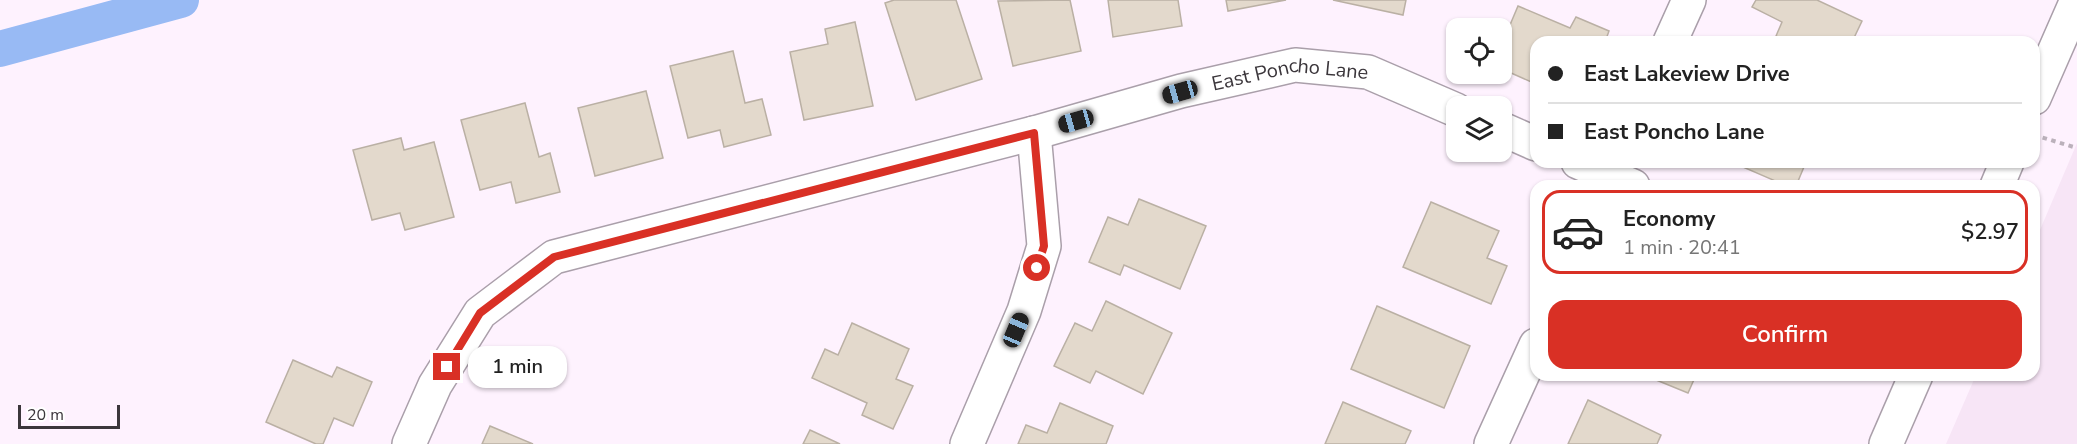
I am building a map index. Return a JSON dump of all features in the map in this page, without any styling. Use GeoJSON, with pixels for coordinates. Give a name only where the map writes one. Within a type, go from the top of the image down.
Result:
{"type":"FeatureCollection","features":[{"type":"Feature","properties":{"kind":"street"},"geometry":{"type":"LineString","coordinates":[[1673,36],[1689,0]]}},
{"type":"Feature","properties":{"kind":"street"},"geometry":{"type":"LineString","coordinates":[[2040,84],[2077,0]]}},
{"type":"Feature","properties":{"kind":"street","name":"East Poncho Lane"},"geometry":{"type":"LineString","coordinates":[[410,444],[435,385],[480,313],[554,257],[1034,133],[1180,92],[1295,65],[1368,72],[1446,106]]}},
{"type":"Feature","properties":{"kind":"street"},"geometry":{"type":"LineString","coordinates":[[967,444],[1024,311],[1044,246],[1034,133]]}},
{"type":"Feature","properties":{"kind":"street"},"geometry":{"type":"LineString","coordinates":[[1512,133],[1530,141]]}},
{"type":"Feature","properties":{"kind":"street"},"geometry":{"type":"LineString","coordinates":[[1593,168],[1617,178]]}},
{"type":"Feature","properties":{"kind":"street"},"geometry":{"type":"LineString","coordinates":[[1491,444],[1530,358]]}},
{"type":"Feature","properties":{"kind":"street"},"geometry":{"type":"LineString","coordinates":[[1886,444],[1913,381]]}},
{"type":"Feature","properties":{"kind":"path"},"geometry":{"type":"LineString","coordinates":[[2040,137],[2077,148]]}},
{"type":"Feature","properties":{"kind":"shaded area"},"geometry":{"type":"Polygon","coordinates":[[[2077,143],[2077,444],[1946,444],[1973,381],[2040,381],[2040,230],[2077,143]]]}},
{"type":"Feature","properties":{"kind":"building"},"geometry":{"type":"Polygon","coordinates":[[[894,0],[956,0],[982,79],[916,100],[885,3],[894,0]]]}},
{"type":"Feature","properties":{"kind":"building"},"geometry":{"type":"Polygon","coordinates":[[[1070,0],[1081,51],[1013,66],[998,1],[1070,0]]]}},
{"type":"Feature","properties":{"kind":"building"},"geometry":{"type":"Polygon","coordinates":[[[1108,0],[1178,0],[1182,26],[1113,37],[1108,0]]]}},
{"type":"Feature","properties":{"kind":"building"},"geometry":{"type":"Polygon","coordinates":[[[1226,0],[1286,0],[1228,11],[1226,0]]]}},
{"type":"Feature","properties":{"kind":"building"},"geometry":{"type":"Polygon","coordinates":[[[1333,0],[1406,0],[1403,15],[1333,0]]]}},
{"type":"Feature","properties":{"kind":"building"},"geometry":{"type":"Polygon","coordinates":[[[1756,0],[1817,0],[1862,21],[1855,36],[1776,36],[1782,22],[1752,7],[1756,0]]]}},
{"type":"Feature","properties":{"kind":"building"},"geometry":{"type":"Polygon","coordinates":[[[1518,6],[1570,28],[1576,17],[1609,31],[1607,36],[1530,36],[1530,81],[1512,73],[1512,20],[1518,6]]]}},
{"type":"Feature","properties":{"kind":"building"},"geometry":{"type":"Polygon","coordinates":[[[855,22],[873,106],[804,120],[790,52],[828,44],[825,29],[855,22]]]}},
{"type":"Feature","properties":{"kind":"building"},"geometry":{"type":"Polygon","coordinates":[[[733,51],[745,103],[762,99],[771,135],[724,147],[720,130],[688,138],[670,66],[733,51]]]}},
{"type":"Feature","properties":{"kind":"building"},"geometry":{"type":"Polygon","coordinates":[[[646,91],[663,158],[595,176],[578,108],[646,91]]]}},
{"type":"Feature","properties":{"kind":"building"},"geometry":{"type":"Polygon","coordinates":[[[525,103],[539,157],[550,153],[560,192],[516,203],[511,182],[480,190],[461,120],[525,103]]]}},
{"type":"Feature","properties":{"kind":"building"},"geometry":{"type":"Polygon","coordinates":[[[401,138],[404,150],[434,142],[454,217],[405,230],[400,213],[372,220],[353,150],[401,138]]]}},
{"type":"Feature","properties":{"kind":"building"},"geometry":{"type":"Polygon","coordinates":[[[1745,168],[1804,168],[1798,180],[1773,180],[1745,168]]]}},
{"type":"Feature","properties":{"kind":"building"},"geometry":{"type":"Polygon","coordinates":[[[1139,199],[1206,226],[1180,289],[1124,265],[1120,275],[1089,262],[1108,217],[1128,225],[1139,199]]]}},
{"type":"Feature","properties":{"kind":"building"},"geometry":{"type":"Polygon","coordinates":[[[1431,202],[1499,231],[1487,258],[1507,266],[1491,304],[1403,267],[1431,202]]]}},
{"type":"Feature","properties":{"kind":"building"},"geometry":{"type":"Polygon","coordinates":[[[1106,301],[1172,333],[1143,394],[1096,371],[1090,383],[1054,366],[1075,323],[1092,331],[1106,301]]]}},
{"type":"Feature","properties":{"kind":"building"},"geometry":{"type":"Polygon","coordinates":[[[1377,306],[1470,346],[1444,408],[1351,369],[1377,306]]]}},
{"type":"Feature","properties":{"kind":"building"},"geometry":{"type":"Polygon","coordinates":[[[852,323],[909,349],[896,379],[913,386],[893,429],[862,415],[867,403],[812,378],[825,349],[838,355],[852,323]]]}},
{"type":"Feature","properties":{"kind":"building"},"geometry":{"type":"Polygon","coordinates":[[[293,360],[332,377],[337,367],[372,382],[353,426],[334,418],[323,444],[316,444],[266,422],[293,360]]]}},
{"type":"Feature","properties":{"kind":"building"},"geometry":{"type":"Polygon","coordinates":[[[1659,381],[1693,381],[1688,393],[1659,381]]]}},
{"type":"Feature","properties":{"kind":"building"},"geometry":{"type":"Polygon","coordinates":[[[1588,400],[1661,435],[1657,444],[1568,444],[1588,400]]]}},
{"type":"Feature","properties":{"kind":"building"},"geometry":{"type":"Polygon","coordinates":[[[1343,402],[1411,431],[1405,444],[1325,444],[1343,402]]]}},
{"type":"Feature","properties":{"kind":"building"},"geometry":{"type":"Polygon","coordinates":[[[1060,403],[1113,426],[1106,444],[1018,444],[1026,425],[1047,433],[1060,403]]]}},
{"type":"Feature","properties":{"kind":"building"},"geometry":{"type":"Polygon","coordinates":[[[490,426],[533,444],[482,444],[490,426]]]}},
{"type":"Feature","properties":{"kind":"building"},"geometry":{"type":"Polygon","coordinates":[[[810,430],[840,444],[803,444],[810,430]]]}},
{"type":"Feature","properties":{"kind":"waterway"},"geometry":{"type":"LineString","coordinates":[[0,49],[181,0]]}},
{"type":"Feature","properties":{"kind":"route"},"geometry":{"type":"LineString","coordinates":[[447,367],[480,313],[554,257],[1034,133],[1044,246],[1037,268]]}}]}
